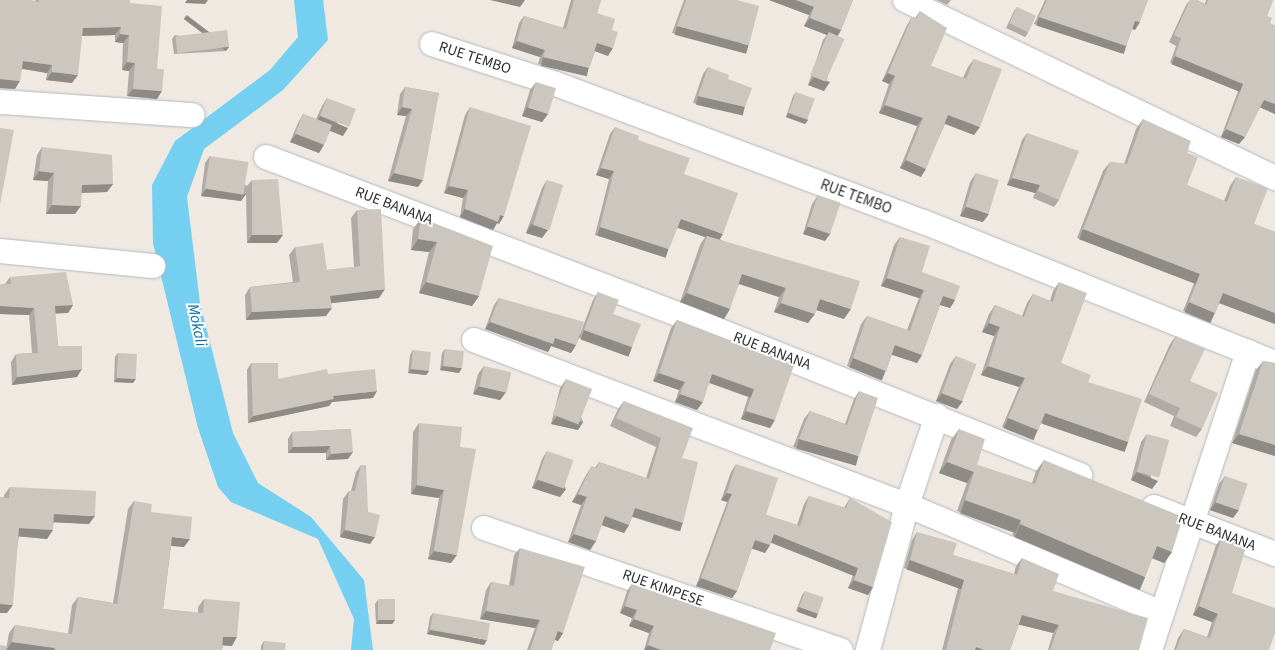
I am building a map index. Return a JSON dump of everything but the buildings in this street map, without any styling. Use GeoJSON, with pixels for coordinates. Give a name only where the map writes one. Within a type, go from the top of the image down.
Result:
{"type":"FeatureCollection","features":[{"type":"Feature","properties":{"kind":"street"},"geometry":{"type":"LineString","coordinates":[[905,0],[1275,178]]}},
{"type":"Feature","properties":{"kind":"street","name":"RUE TEMBO"},"geometry":{"type":"LineString","coordinates":[[432,44],[556,84],[914,218],[1275,363]]}},
{"type":"Feature","properties":{"kind":"street"},"geometry":{"type":"LineString","coordinates":[[0,102],[193,115]]}},
{"type":"Feature","properties":{"kind":"street","name":"RUE BANANA"},"geometry":{"type":"LineString","coordinates":[[266,157],[937,416],[1106,486]]}},
{"type":"Feature","properties":{"kind":"street"},"geometry":{"type":"LineString","coordinates":[[0,251],[153,266]]}},
{"type":"Feature","properties":{"kind":"street"},"geometry":{"type":"LineString","coordinates":[[474,340],[907,505],[1162,613]]}},
{"type":"Feature","properties":{"kind":"street"},"geometry":{"type":"LineString","coordinates":[[1150,650],[1194,524],[1248,352]]}},
{"type":"Feature","properties":{"kind":"street"},"geometry":{"type":"LineString","coordinates":[[868,650],[907,505],[937,416]]}},
{"type":"Feature","properties":{"kind":"street","name":"RUE BANANA"},"geometry":{"type":"LineString","coordinates":[[1132,497],[1194,524],[1275,554]]}},
{"type":"Feature","properties":{"kind":"street","name":"RUE KIMPESE"},"geometry":{"type":"LineString","coordinates":[[484,528],[841,650]]}},
{"type":"Feature","properties":{"kind":"water","name":"Mokali"},"geometry":{"type":"Polygon","coordinates":[[[294,0],[323,0],[328,40],[283,90],[204,149],[187,197],[200,303],[233,433],[258,483],[311,517],[364,580],[373,650],[351,650],[354,619],[318,539],[231,502],[218,487],[198,428],[153,243],[152,185],[175,141],[270,70],[298,37],[294,0]]]}}]}
